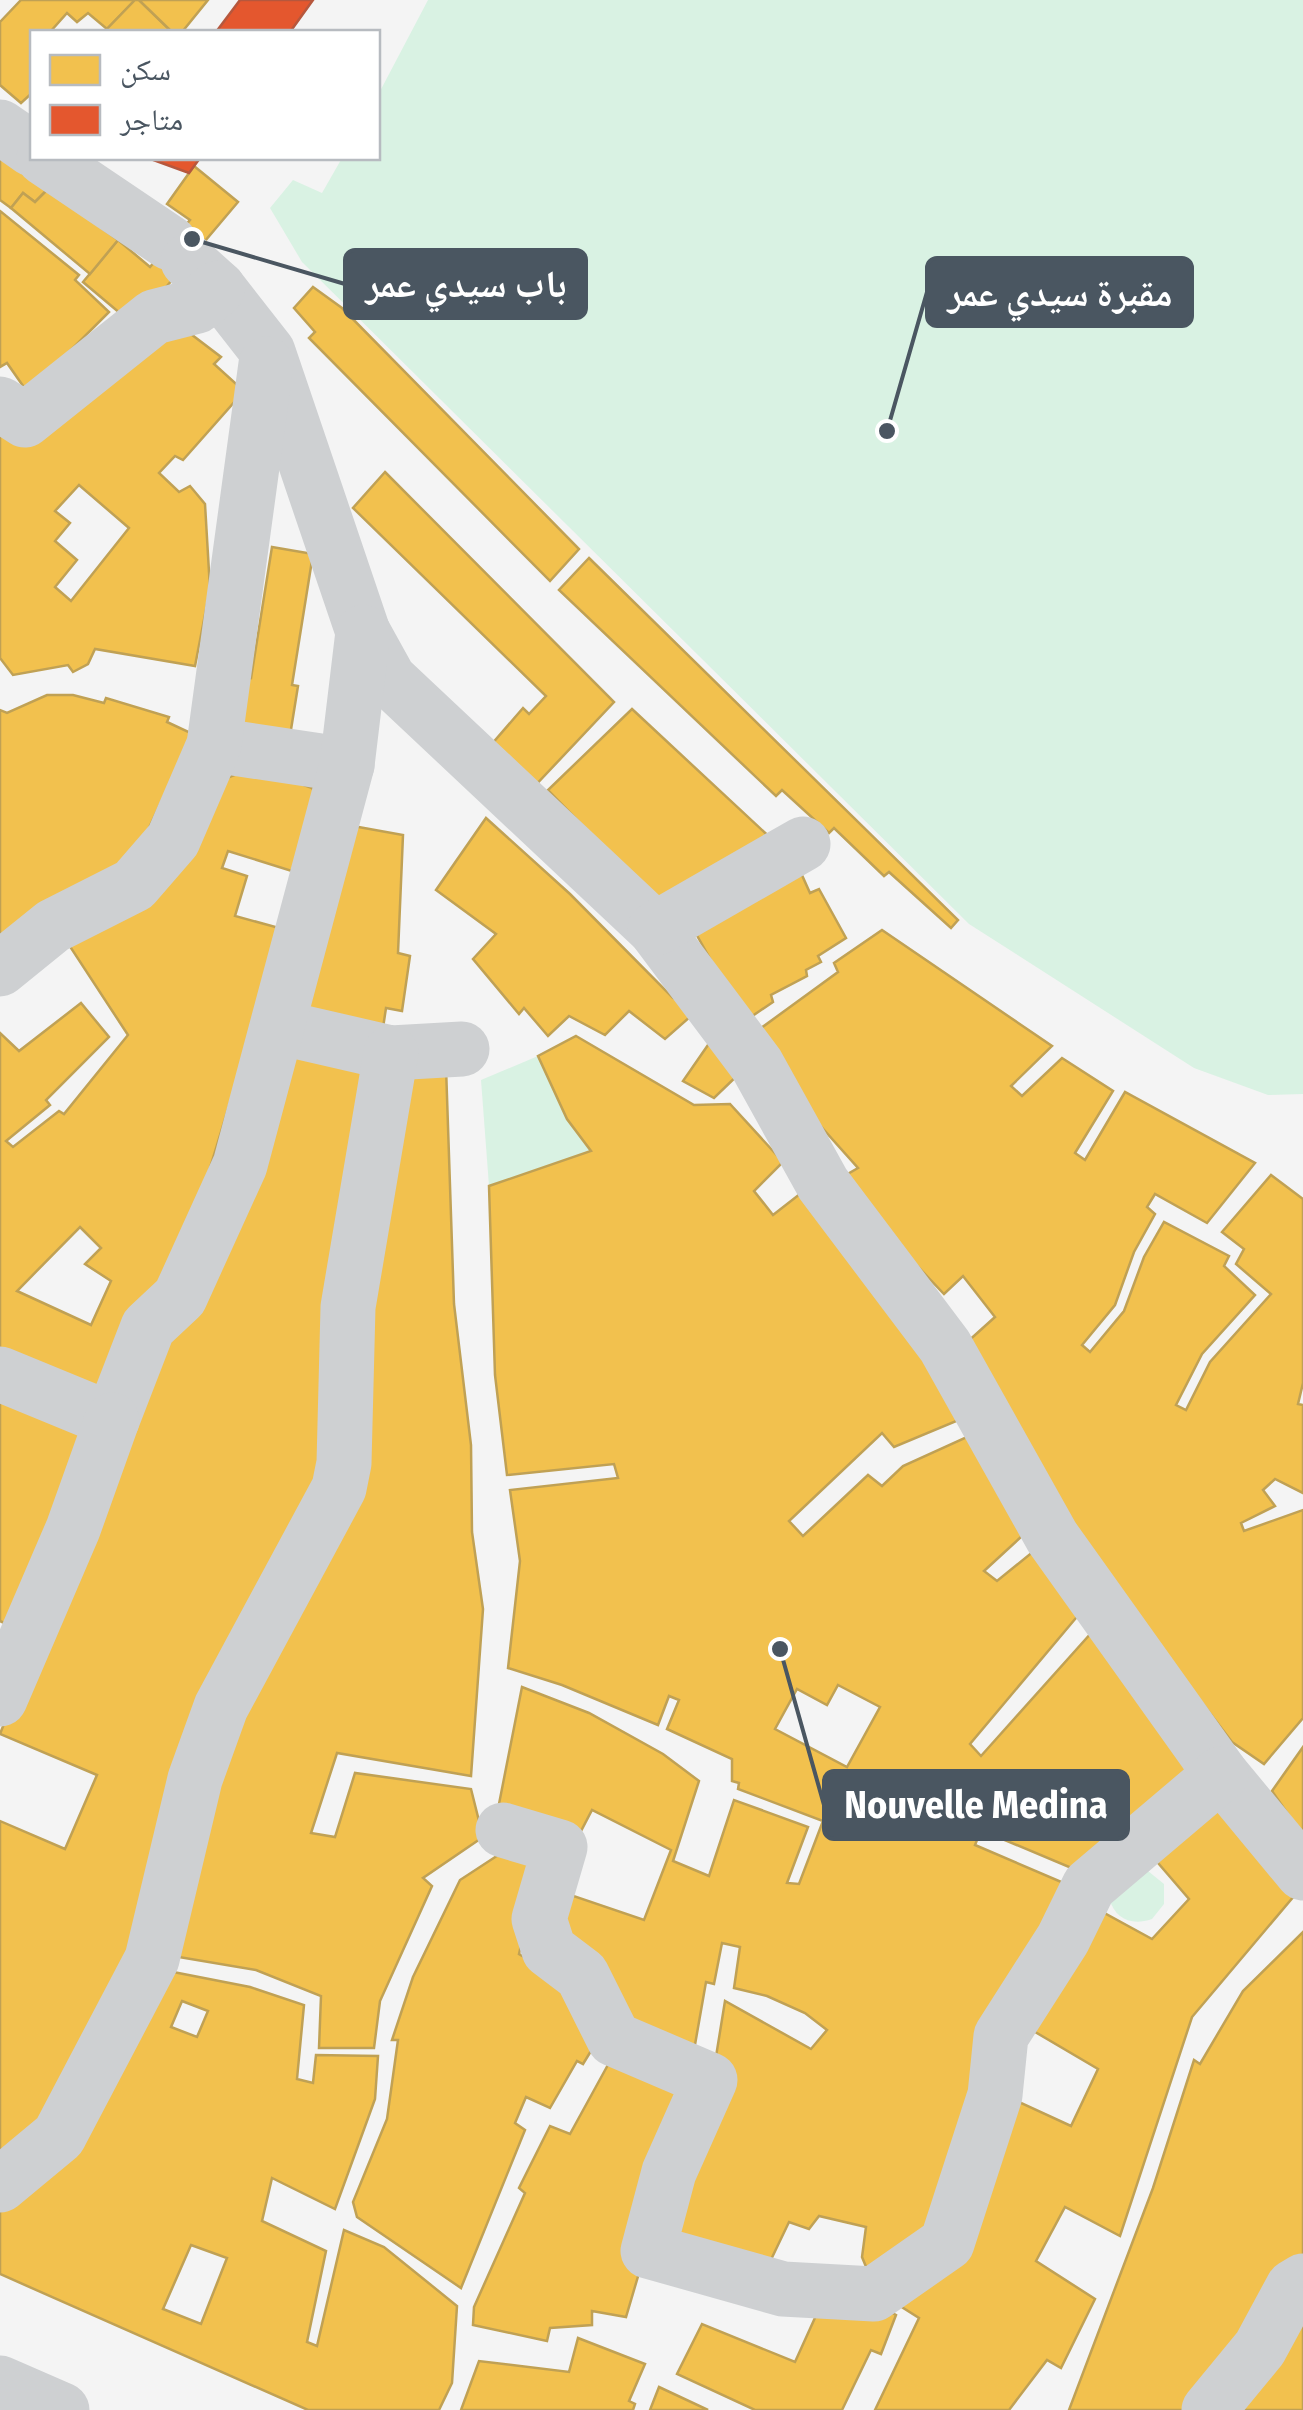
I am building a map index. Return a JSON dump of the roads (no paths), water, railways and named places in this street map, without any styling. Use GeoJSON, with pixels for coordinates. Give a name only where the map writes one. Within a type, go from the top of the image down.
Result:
{"type":"FeatureCollection","features":[{"type":"Feature","properties":{"kind":"street"},"geometry":{"type":"LineString","coordinates":[[0,127],[30,148]]}},
{"type":"Feature","properties":{"kind":"street"},"geometry":{"type":"LineString","coordinates":[[47,160],[192,264],[268,352],[362,632],[389,679],[654,930],[758,1066],[822,1184],[945,1346],[1052,1537],[1221,1774],[1303,1873]]}},
{"type":"Feature","properties":{"kind":"street"},"geometry":{"type":"LineString","coordinates":[[0,404],[26,420],[154,316],[197,306],[192,264]]}},
{"type":"Feature","properties":{"kind":"street"},"geometry":{"type":"LineString","coordinates":[[0,969],[53,926],[134,885],[174,840],[214,745],[268,352]]}},
{"type":"Feature","properties":{"kind":"street"},"geometry":{"type":"LineString","coordinates":[[0,1700],[72,1529],[148,1327],[180,1297],[240,1165],[347,766],[362,632]]}},
{"type":"Feature","properties":{"kind":"street"},"geometry":{"type":"LineString","coordinates":[[214,745],[347,766]]}},
{"type":"Feature","properties":{"kind":"street"},"geometry":{"type":"LineString","coordinates":[[654,930],[803,844]]}},
{"type":"Feature","properties":{"kind":"street"},"geometry":{"type":"LineString","coordinates":[[278,1027],[391,1053],[462,1049]]}},
{"type":"Feature","properties":{"kind":"street"},"geometry":{"type":"LineString","coordinates":[[0,2185],[58,2136],[152,1959],[195,1780],[221,1707],[339,1488],[344,1462],[348,1308],[391,1053]]}},
{"type":"Feature","properties":{"kind":"street"},"geometry":{"type":"LineString","coordinates":[[0,1374],[112,1420]]}},
{"type":"Feature","properties":{"kind":"street"},"geometry":{"type":"LineString","coordinates":[[502,1830],[560,1847],[539,1919],[549,1950],[582,1975],[614,2039],[710,2080],[668,2172],[648,2250],[783,2289],[874,2294],[947,2243],[995,2094],[1001,2036],[1063,1938],[1089,1886],[1221,1774]]}},
{"type":"Feature","properties":{"kind":"street"},"geometry":{"type":"LineString","coordinates":[[1208,2410],[1260,2348],[1293,2287],[1303,2282]]}},
{"type":"Feature","properties":{"kind":"street"},"geometry":{"type":"LineString","coordinates":[[0,2383],[62,2410]]}},
{"type":"Feature","properties":{"kind":"place","name":"باب سيدي عمر"},"geometry":{"type":"Point","coordinates":[192,239]}},
{"type":"Feature","properties":{"kind":"place","name":"مقبرة سيدي عمر"},"geometry":{"type":"Point","coordinates":[887,431]}},
{"type":"Feature","properties":{"kind":"place","name":"Nouvelle Medina"},"geometry":{"type":"Point","coordinates":[780,1649]}}]}
